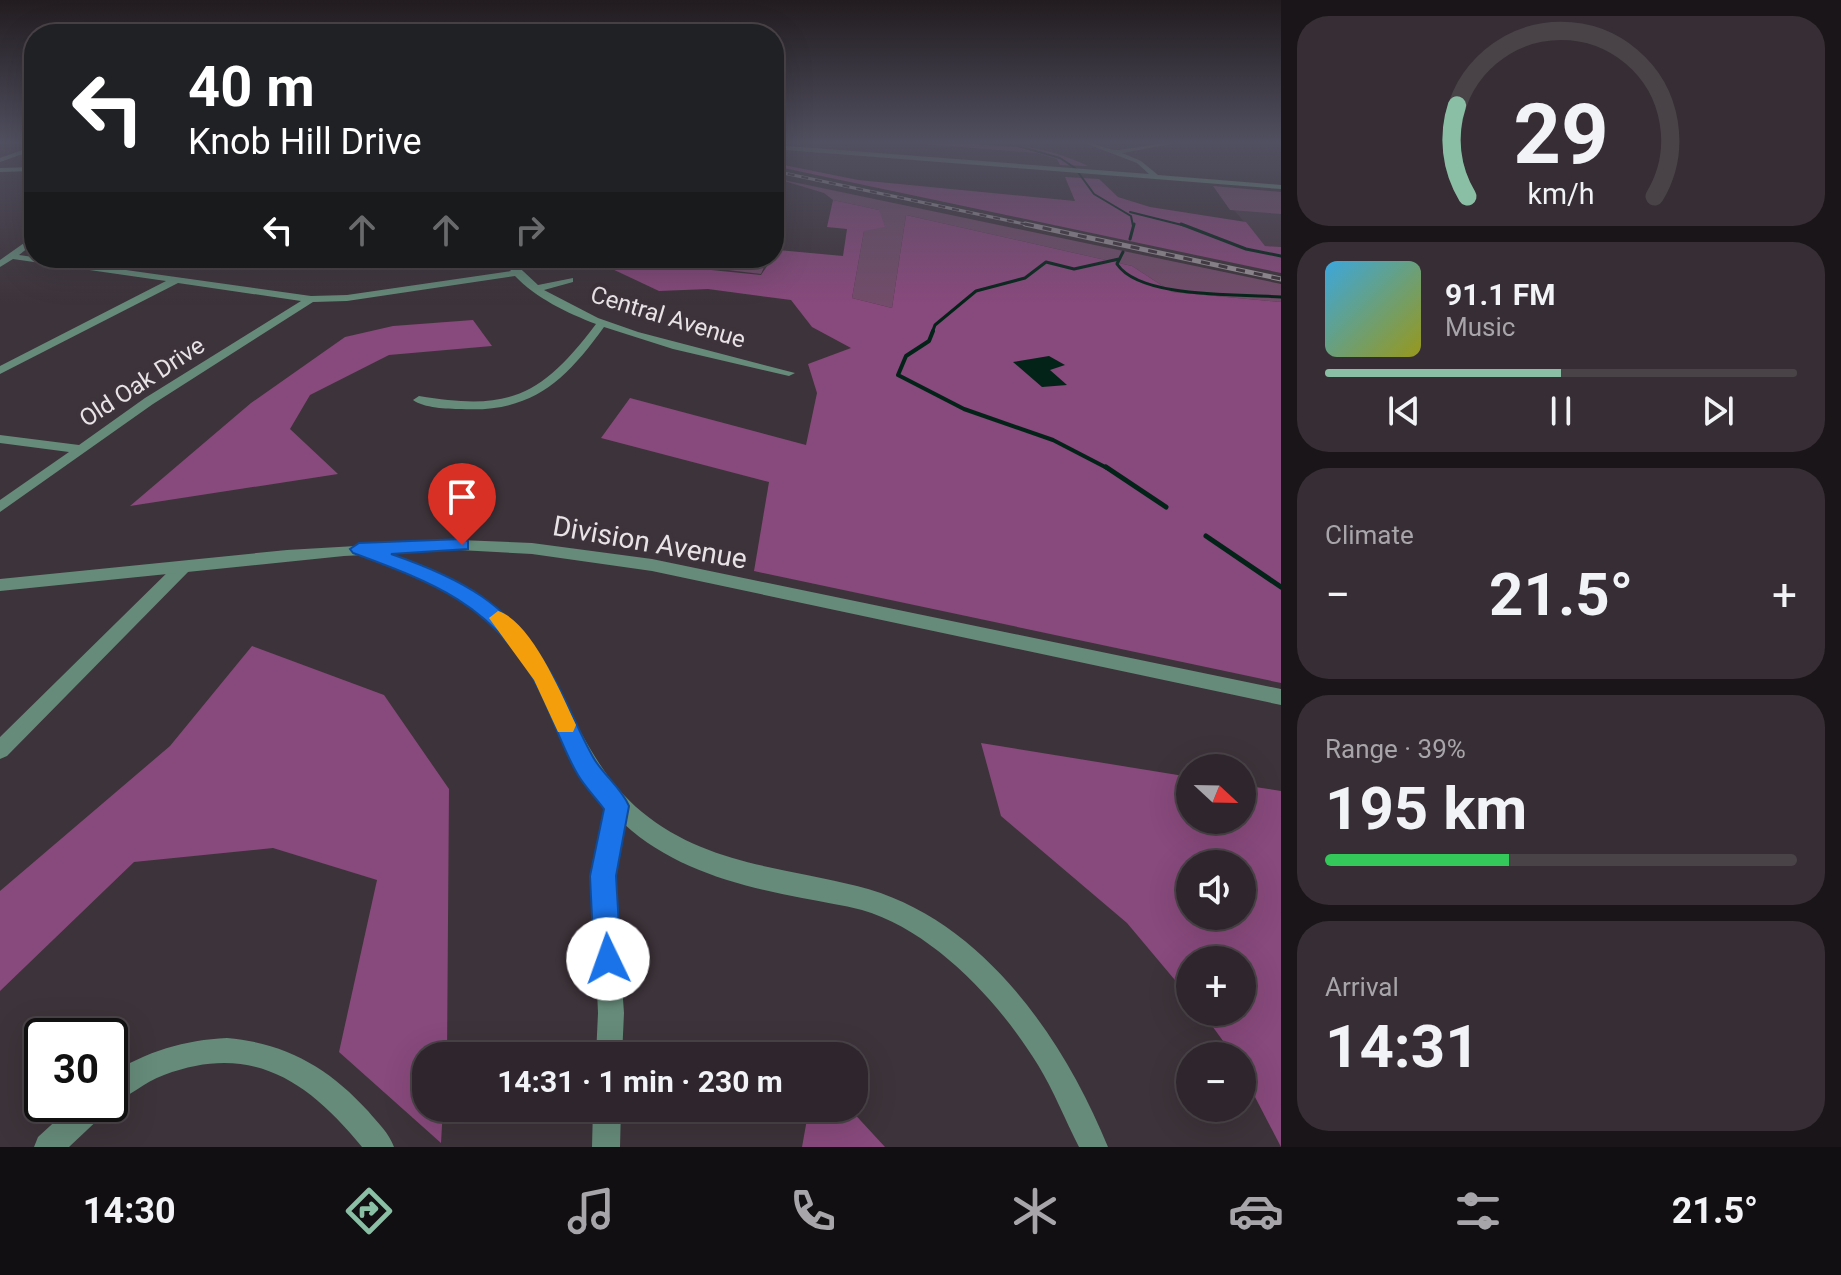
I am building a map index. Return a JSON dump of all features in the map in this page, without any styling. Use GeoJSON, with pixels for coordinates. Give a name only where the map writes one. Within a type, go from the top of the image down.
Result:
{"type":"FeatureCollection","features":[{"type":"Feature","properties":{"kind":"street"},"geometry":{"type":"LineString","coordinates":[[0,264],[24,246]]}},
{"type":"Feature","properties":{"kind":"street"},"geometry":{"type":"LineString","coordinates":[[10,256],[24,258]]}},
{"type":"Feature","properties":{"kind":"street"},"geometry":{"type":"LineString","coordinates":[[89,268],[311,299],[347,298],[515,273]]}},
{"type":"Feature","properties":{"kind":"street","name":"Central Avenue"},"geometry":{"type":"LineString","coordinates":[[511,268],[536,289],[602,323],[789,373]]}},
{"type":"Feature","properties":{"kind":"street"},"geometry":{"type":"LineString","coordinates":[[536,289],[570,280]]}},
{"type":"Feature","properties":{"kind":"street"},"geometry":{"type":"LineString","coordinates":[[0,371],[174,281]]}},
{"type":"Feature","properties":{"kind":"street","name":"Old Oak Drive"},"geometry":{"type":"LineString","coordinates":[[0,507],[81,449],[311,299]]}},
{"type":"Feature","properties":{"kind":"street"},"geometry":{"type":"LineString","coordinates":[[419,400],[480,407],[532,394],[571,367],[602,323]]}},
{"type":"Feature","properties":{"kind":"street"},"geometry":{"type":"LineString","coordinates":[[0,439],[81,449]]}},
{"type":"Feature","properties":{"kind":"street","name":"Division Avenue"},"geometry":{"type":"LineString","coordinates":[[0,585],[359,549],[462,545],[550,550],[638,563],[1281,697]]}},
{"type":"Feature","properties":{"kind":"street"},"geometry":{"type":"LineString","coordinates":[[359,549],[431,574],[492,611],[517,638],[542,676],[586,767],[617,806],[665,844],[727,872],[866,900],[931,930],[994,987],[1047,1055],[1094,1147]]}},
{"type":"Feature","properties":{"kind":"street"},"geometry":{"type":"LineString","coordinates":[[0,750],[183,567]]}},
{"type":"Feature","properties":{"kind":"street"},"geometry":{"type":"LineString","coordinates":[[610,1042],[611,1013],[603,876],[617,806]]}},
{"type":"Feature","properties":{"kind":"street"},"geometry":{"type":"LineString","coordinates":[[128,1081],[162,1062],[205,1051],[253,1050],[302,1071],[354,1115],[380,1147]]}},
{"type":"Feature","properties":{"kind":"street"},"geometry":{"type":"LineString","coordinates":[[48,1147],[75,1122]]}},
{"type":"Feature","properties":{"kind":"street"},"geometry":{"type":"LineString","coordinates":[[606,1147],[607,1122]]}},
{"type":"Feature","properties":{"kind":"shaded area"},"geometry":{"type":"Polygon","coordinates":[[[827,196],[858,196],[1281,284],[1281,302],[1172,292],[1132,266],[906,215],[892,308],[852,298],[864,231],[879,210],[833,200],[827,196]]]}},
{"type":"Feature","properties":{"kind":"shaded area"},"geometry":{"type":"Polygon","coordinates":[[[914,196],[1018,196],[1075,201],[1073,196],[1116,196],[1150,207],[1246,222],[1265,246],[1281,247],[1281,273],[914,196]]]}},
{"type":"Feature","properties":{"kind":"shaded area"},"geometry":{"type":"Polygon","coordinates":[[[1220,196],[1281,196],[1281,214],[1230,210],[1220,196]]]}},
{"type":"Feature","properties":{"kind":"shaded area"},"geometry":{"type":"Polygon","coordinates":[[[1221,196],[1281,196],[1281,247],[1265,246],[1221,196]]]}},
{"type":"Feature","properties":{"kind":"shaded area"},"geometry":{"type":"Polygon","coordinates":[[[833,200],[879,210],[885,227],[864,231],[852,298],[892,308],[906,215],[1132,266],[1172,292],[1281,302],[1281,683],[754,571],[769,482],[601,438],[630,398],[806,445],[817,393],[808,364],[851,348],[812,327],[791,300],[708,289],[659,291],[610,268],[701,268],[761,275],[766,268],[784,268],[784,251],[843,256],[847,229],[827,227],[833,200]]]}},
{"type":"Feature","properties":{"kind":"shaded area"},"geometry":{"type":"Polygon","coordinates":[[[711,268],[764,268],[761,274],[711,268]]]}},
{"type":"Feature","properties":{"kind":"shaded area"},"geometry":{"type":"Polygon","coordinates":[[[473,320],[492,346],[389,355],[310,395],[290,429],[338,474],[130,506],[251,403],[345,337],[393,326],[473,320]]]}},
{"type":"Feature","properties":{"kind":"shaded area"},"geometry":{"type":"Polygon","coordinates":[[[1049,356],[1065,365],[1050,370],[1067,385],[1042,387],[1013,362],[1049,356]]]}},
{"type":"Feature","properties":{"kind":"shaded area"},"geometry":{"type":"Polygon","coordinates":[[[252,646],[384,695],[449,789],[447,1042],[412,1042],[412,1117],[339,1052],[377,880],[273,848],[134,862],[0,991],[0,891],[170,746],[252,646]]]}},
{"type":"Feature","properties":{"kind":"shaded area"},"geometry":{"type":"Polygon","coordinates":[[[981,743],[1176,775],[1176,834],[1256,834],[1256,787],[1281,791],[1281,1147],[1256,1099],[1256,1042],[1224,1042],[1212,1026],[1256,1026],[1256,946],[1176,946],[1176,981],[1127,923],[1001,816],[981,743]]]}},
{"type":"Feature","properties":{"kind":"shaded area"},"geometry":{"type":"Polygon","coordinates":[[[417,1122],[442,1122],[441,1143],[417,1122]]]}},
{"type":"Feature","properties":{"kind":"shaded area"},"geometry":{"type":"Polygon","coordinates":[[[806,1122],[862,1122],[885,1147],[802,1147],[806,1122]]]}},
{"type":"Feature","properties":{"kind":"waterway"},"geometry":{"type":"LineString","coordinates":[[1097,196],[1131,216],[1133,226]]}},
{"type":"Feature","properties":{"kind":"waterway"},"geometry":{"type":"LineString","coordinates":[[1130,212],[1186,226]]}},
{"type":"Feature","properties":{"kind":"waterway"},"geometry":{"type":"LineString","coordinates":[[1130,239],[1134,224]]}},
{"type":"Feature","properties":{"kind":"waterway"},"geometry":{"type":"LineString","coordinates":[[1181,224],[1246,249],[1281,256]]}},
{"type":"Feature","properties":{"kind":"waterway"},"geometry":{"type":"LineString","coordinates":[[1123,252],[1117,264],[1129,275],[1147,284],[1193,292],[1281,297]]}},
{"type":"Feature","properties":{"kind":"waterway"},"geometry":{"type":"LineString","coordinates":[[932,333],[935,325],[976,291],[1025,278],[1046,262],[1074,269],[1119,259]]}},
{"type":"Feature","properties":{"kind":"waterway"},"geometry":{"type":"LineString","coordinates":[[933,331],[929,341],[906,356],[898,375],[964,409],[1053,440],[1109,469]]}},
{"type":"Feature","properties":{"kind":"waterway"},"geometry":{"type":"LineString","coordinates":[[1109,469],[1166,507]]}},
{"type":"Feature","properties":{"kind":"waterway"},"geometry":{"type":"LineString","coordinates":[[1206,536],[1281,587]]}},
{"type":"Feature","properties":{"kind":"railway"},"geometry":{"type":"LineString","coordinates":[[890,196],[1034,226]]}},
{"type":"Feature","properties":{"kind":"railway"},"geometry":{"type":"LineString","coordinates":[[1025,224],[1281,279]]}},
{"type":"Feature","properties":{"kind":"slow traffic"},"geometry":{"type":"LineString","coordinates":[[498,618],[517,638],[542,676],[565,725]]}},
{"type":"Feature","properties":{"kind":"route"},"geometry":{"type":"LineString","coordinates":[[462,545],[359,549],[419,568],[455,585],[492,611],[517,638],[542,676],[586,767],[617,806],[603,876],[608,959]]}}]}
